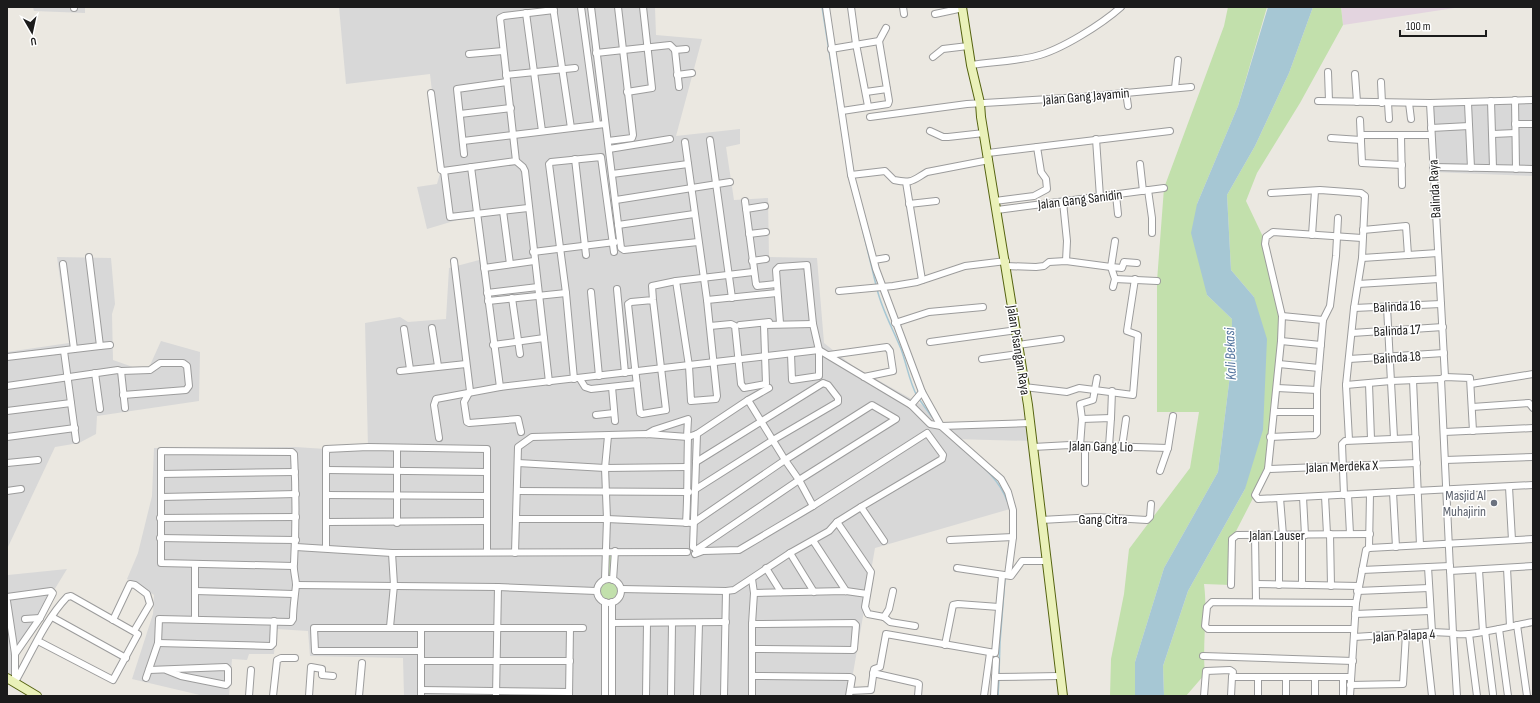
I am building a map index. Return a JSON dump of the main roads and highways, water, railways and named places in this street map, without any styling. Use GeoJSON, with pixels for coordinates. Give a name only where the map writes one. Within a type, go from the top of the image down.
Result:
{"type":"FeatureCollection","features":[{"type":"Feature","properties":{"kind":"water"},"geometry":{"type":"Polygon","coordinates":[[[1268,7],[1313,7],[1289,73],[1255,146],[1227,195],[1231,270],[1254,297],[1267,339],[1263,430],[1245,489],[1188,591],[1163,666],[1164,696],[1135,696],[1135,662],[1164,568],[1218,472],[1231,367],[1232,319],[1207,295],[1191,233],[1197,204],[1238,106],[1268,7]]]}},
{"type":"Feature","properties":{"kind":"waterway"},"geometry":{"type":"LineString","coordinates":[[822,7],[849,177]]}},
{"type":"Feature","properties":{"kind":"waterway"},"geometry":{"type":"LineString","coordinates":[[859,215],[876,285]]}},
{"type":"Feature","properties":{"kind":"waterway"},"geometry":{"type":"LineString","coordinates":[[877,289],[901,349],[917,396]]}},
{"type":"Feature","properties":{"kind":"waterway"},"geometry":{"type":"LineString","coordinates":[[919,399],[932,417]]}},
{"type":"Feature","properties":{"kind":"waterway"},"geometry":{"type":"LineString","coordinates":[[958,445],[993,477],[1007,501]]}},
{"type":"Feature","properties":{"kind":"waterway"},"geometry":{"type":"LineString","coordinates":[[1007,560],[1008,552]]}},
{"type":"Feature","properties":{"kind":"waterway"},"geometry":{"type":"LineString","coordinates":[[999,675],[1005,579]]}},
{"type":"Feature","properties":{"kind":"waterway"},"geometry":{"type":"LineString","coordinates":[[998,696],[999,679]]}},
{"type":"Feature","properties":{"kind":"place","name":"Masjid Al Muhajirin"},"geometry":{"type":"Point","coordinates":[1494,503]}},
{"type":"Feature","properties":{"kind":"water label","name":"Kali Bekasi"},"geometry":{"type":"Point","coordinates":[1230,354]}}]}
